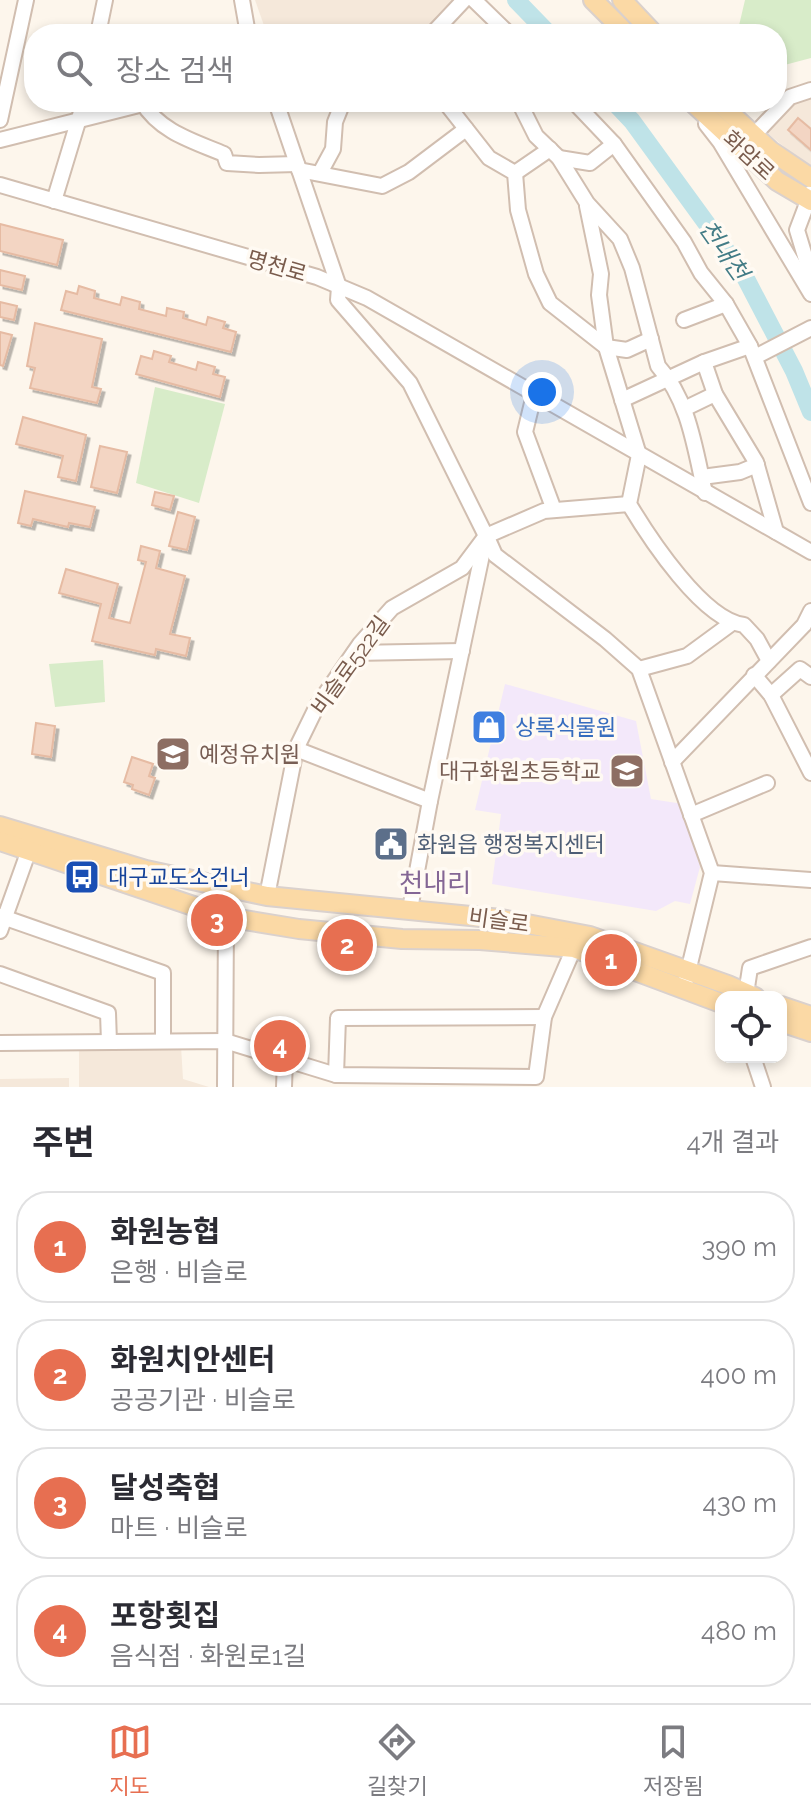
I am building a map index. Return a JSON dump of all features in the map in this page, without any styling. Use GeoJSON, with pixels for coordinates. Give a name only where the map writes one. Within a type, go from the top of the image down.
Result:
{"type":"FeatureCollection","features":[{"type":"Feature","properties":{"kind":"main road"},"geometry":{"type":"LineString","coordinates":[[593,0],[617,24]]}},
{"type":"Feature","properties":{"kind":"main road"},"geometry":{"type":"LineString","coordinates":[[622,0],[645,24]]}},
{"type":"Feature","properties":{"kind":"main road","name":"화암로"},"geometry":{"type":"LineString","coordinates":[[701,112],[777,181],[810,198]]}},
{"type":"Feature","properties":{"kind":"main road","name":"화암로"},"geometry":{"type":"LineString","coordinates":[[729,112],[771,151],[811,178]]}},
{"type":"Feature","properties":{"kind":"main road","name":"비슬로"},"geometry":{"type":"LineString","coordinates":[[0,829],[20,832],[146,870],[267,896],[501,919],[590,936],[741,991]]}},
{"type":"Feature","properties":{"kind":"main road","name":"비슬로"},"geometry":{"type":"LineString","coordinates":[[0,841],[226,917],[299,929],[402,939],[480,940],[574,948],[715,1001]]}},
{"type":"Feature","properties":{"kind":"main road"},"geometry":{"type":"LineString","coordinates":[[787,1008],[811,1016]]}},
{"type":"Feature","properties":{"kind":"main road"},"geometry":{"type":"LineString","coordinates":[[787,1024],[811,1032]]}},
{"type":"Feature","properties":{"kind":"street"},"geometry":{"type":"LineString","coordinates":[[0,120],[26,0]]}},
{"type":"Feature","properties":{"kind":"street"},"geometry":{"type":"LineString","coordinates":[[100,24],[105,0]]}},
{"type":"Feature","properties":{"kind":"street"},"geometry":{"type":"LineString","coordinates":[[242,0],[246,24]]}},
{"type":"Feature","properties":{"kind":"street"},"geometry":{"type":"LineString","coordinates":[[441,24],[464,0]]}},
{"type":"Feature","properties":{"kind":"street"},"geometry":{"type":"LineString","coordinates":[[474,0],[495,24]]}},
{"type":"Feature","properties":{"kind":"street","name":"화암로"},"geometry":{"type":"LineString","coordinates":[[787,100],[811,90]]}},
{"type":"Feature","properties":{"kind":"street"},"geometry":{"type":"LineString","coordinates":[[54,201],[82,112]]}},
{"type":"Feature","properties":{"kind":"street"},"geometry":{"type":"LineString","coordinates":[[0,140],[111,112]]}},
{"type":"Feature","properties":{"kind":"street"},"geometry":{"type":"LineString","coordinates":[[152,112],[161,125],[174,134],[224,154],[227,163],[298,167],[382,186],[403,175],[466,129]]}},
{"type":"Feature","properties":{"kind":"street"},"geometry":{"type":"LineString","coordinates":[[279,112],[339,287],[338,300],[410,383],[495,555],[605,639],[639,669],[712,873],[683,989]]}},
{"type":"Feature","properties":{"kind":"street"},"geometry":{"type":"LineString","coordinates":[[320,173],[333,149],[339,112]]}},
{"type":"Feature","properties":{"kind":"street"},"geometry":{"type":"LineString","coordinates":[[453,112],[489,158],[515,173]]}},
{"type":"Feature","properties":{"kind":"street"},"geometry":{"type":"LineString","coordinates":[[524,112],[536,136],[554,153],[587,203],[620,239],[632,268],[658,366],[669,377],[684,409],[705,493]]}},
{"type":"Feature","properties":{"kind":"street"},"geometry":{"type":"LineString","coordinates":[[584,112],[614,144],[684,242],[701,273],[726,304],[753,351],[811,503]]}},
{"type":"Feature","properties":{"kind":"street"},"geometry":{"type":"LineString","coordinates":[[698,112],[720,142],[811,294]]}},
{"type":"Feature","properties":{"kind":"street","name":"화암로"},"geometry":{"type":"LineString","coordinates":[[754,135],[776,112]]}},
{"type":"Feature","properties":{"kind":"street"},"geometry":{"type":"LineString","coordinates":[[515,173],[554,153],[590,163],[614,144]]}},
{"type":"Feature","properties":{"kind":"street"},"geometry":{"type":"LineString","coordinates":[[515,173],[518,210],[536,274],[550,303],[606,347],[627,350],[651,339]]}},
{"type":"Feature","properties":{"kind":"street","name":"명천로"},"geometry":{"type":"LineString","coordinates":[[0,185],[317,277],[367,298],[811,552]]}},
{"type":"Feature","properties":{"kind":"street"},"geometry":{"type":"LineString","coordinates":[[810,198],[797,230],[811,276]]}},
{"type":"Feature","properties":{"kind":"street"},"geometry":{"type":"LineString","coordinates":[[587,203],[601,274],[599,295],[606,347],[639,455],[629,504],[655,547],[695,592],[732,623],[744,625],[774,655],[806,673],[771,695]]}},
{"type":"Feature","properties":{"kind":"street"},"geometry":{"type":"LineString","coordinates":[[684,320],[726,304]]}},
{"type":"Feature","properties":{"kind":"street"},"geometry":{"type":"LineString","coordinates":[[622,400],[704,362],[753,351],[811,328]]}},
{"type":"Feature","properties":{"kind":"street"},"geometry":{"type":"LineString","coordinates":[[704,362],[715,394],[757,465],[776,532]]}},
{"type":"Feature","properties":{"kind":"street"},"geometry":{"type":"LineString","coordinates":[[684,409],[715,394]]}},
{"type":"Feature","properties":{"kind":"street"},"geometry":{"type":"LineString","coordinates":[[534,395],[525,432],[554,510]]}},
{"type":"Feature","properties":{"kind":"street"},"geometry":{"type":"LineString","coordinates":[[702,477],[740,472],[757,465]]}},
{"type":"Feature","properties":{"kind":"street","name":"비슬로522길"},"geometry":{"type":"LineString","coordinates":[[267,896],[296,749],[317,706],[354,653],[392,608],[462,568],[486,536],[544,511],[629,504]]}},
{"type":"Feature","properties":{"kind":"street"},"geometry":{"type":"LineString","coordinates":[[410,909],[486,536]]}},
{"type":"Feature","properties":{"kind":"street"},"geometry":{"type":"LineString","coordinates":[[672,762],[774,655],[808,629],[811,611]]}},
{"type":"Feature","properties":{"kind":"street"},"geometry":{"type":"LineString","coordinates":[[639,669],[687,656],[732,623]]}},
{"type":"Feature","properties":{"kind":"street"},"geometry":{"type":"LineString","coordinates":[[354,653],[462,651]]}},
{"type":"Feature","properties":{"kind":"street"},"geometry":{"type":"LineString","coordinates":[[754,675],[771,695],[811,773]]}},
{"type":"Feature","properties":{"kind":"street"},"geometry":{"type":"LineString","coordinates":[[296,749],[430,801]]}},
{"type":"Feature","properties":{"kind":"street"},"geometry":{"type":"LineString","coordinates":[[691,815],[767,783]]}},
{"type":"Feature","properties":{"kind":"street"},"geometry":{"type":"LineString","coordinates":[[29,850],[2,922],[163,973],[163,1041]]}},
{"type":"Feature","properties":{"kind":"street"},"geometry":{"type":"LineString","coordinates":[[712,873],[811,880]]}},
{"type":"Feature","properties":{"kind":"street"},"geometry":{"type":"LineString","coordinates":[[225,1087],[226,917]]}},
{"type":"Feature","properties":{"kind":"street"},"geometry":{"type":"LineString","coordinates":[[751,991],[750,968],[811,947]]}},
{"type":"Feature","properties":{"kind":"street"},"geometry":{"type":"LineString","coordinates":[[0,1043],[225,1041],[336,1075],[443,1082],[536,1082],[544,1017],[574,948]]}},
{"type":"Feature","properties":{"kind":"street"},"geometry":{"type":"LineString","coordinates":[[0,974],[108,1013],[109,1042]]}},
{"type":"Feature","properties":{"kind":"street"},"geometry":{"type":"LineString","coordinates":[[336,1075],[338,1018],[544,1017]]}},
{"type":"Feature","properties":{"kind":"street"},"geometry":{"type":"LineString","coordinates":[[284,1087],[285,1060]]}},
{"type":"Feature","properties":{"kind":"street"},"geometry":{"type":"LineString","coordinates":[[755,1063],[763,1087]]}},
{"type":"Feature","properties":{"kind":"shaded area"},"geometry":{"type":"Polygon","coordinates":[[[255,0],[455,0],[431,24],[263,24],[255,0]]]}},
{"type":"Feature","properties":{"kind":"shaded area"},"geometry":{"type":"Polygon","coordinates":[[[811,96],[811,169],[765,131],[800,97],[811,96]]]}},
{"type":"Feature","properties":{"kind":"shaded area"},"geometry":{"type":"Polygon","coordinates":[[[505,684],[636,721],[651,799],[683,804],[700,867],[690,904],[675,901],[656,911],[492,884],[501,814],[475,810],[505,684]]]}},
{"type":"Feature","properties":{"kind":"shaded area"},"geometry":{"type":"Polygon","coordinates":[[[79,1046],[181,1046],[183,1079],[209,1087],[79,1087],[79,1046]]]}},
{"type":"Feature","properties":{"kind":"shaded area"},"geometry":{"type":"Polygon","coordinates":[[[69,1078],[69,1087],[0,1087],[0,1079],[69,1078]]]}},
{"type":"Feature","properties":{"kind":"green space"},"geometry":{"type":"Polygon","coordinates":[[[745,0],[811,0],[811,58],[787,64],[787,24],[739,24],[745,0]]]}},
{"type":"Feature","properties":{"kind":"green space"},"geometry":{"type":"Polygon","coordinates":[[[155,387],[225,404],[199,503],[136,483],[155,387]]]}},
{"type":"Feature","properties":{"kind":"green space"},"geometry":{"type":"Polygon","coordinates":[[[103,660],[105,702],[55,707],[49,664],[103,660]]]}},
{"type":"Feature","properties":{"kind":"building"},"geometry":{"type":"Polygon","coordinates":[[[798,118],[811,129],[811,150],[788,130],[798,118]]]}},
{"type":"Feature","properties":{"kind":"building"},"geometry":{"type":"Polygon","coordinates":[[[0,224],[63,240],[57,265],[0,251],[0,224]]]}},
{"type":"Feature","properties":{"kind":"building"},"geometry":{"type":"Polygon","coordinates":[[[0,270],[25,276],[22,290],[0,285],[0,270]]]}},
{"type":"Feature","properties":{"kind":"building"},"geometry":{"type":"Polygon","coordinates":[[[79,286],[95,291],[94,298],[120,305],[122,297],[140,302],[139,309],[166,316],[167,308],[184,312],[183,318],[206,325],[208,317],[225,322],[223,328],[236,332],[231,352],[61,310],[66,291],[77,294],[79,286]]]}},
{"type":"Feature","properties":{"kind":"building"},"geometry":{"type":"Polygon","coordinates":[[[0,302],[17,306],[14,320],[0,317],[0,302]]]}},
{"type":"Feature","properties":{"kind":"building"},"geometry":{"type":"Polygon","coordinates":[[[35,323],[102,339],[92,387],[101,389],[97,403],[30,388],[35,368],[27,366],[35,323]]]}},
{"type":"Feature","properties":{"kind":"building"},"geometry":{"type":"Polygon","coordinates":[[[0,332],[12,335],[3,366],[0,365],[0,332]]]}},
{"type":"Feature","properties":{"kind":"building"},"geometry":{"type":"Polygon","coordinates":[[[154,351],[171,356],[169,362],[196,370],[198,362],[215,367],[213,374],[225,377],[220,397],[136,374],[141,356],[152,359],[154,351]]]}},
{"type":"Feature","properties":{"kind":"building"},"geometry":{"type":"Polygon","coordinates":[[[23,417],[86,435],[76,481],[58,477],[63,456],[16,444],[23,417]]]}},
{"type":"Feature","properties":{"kind":"building"},"geometry":{"type":"Polygon","coordinates":[[[100,446],[127,452],[117,493],[91,487],[100,446]]]}},
{"type":"Feature","properties":{"kind":"building"},"geometry":{"type":"Polygon","coordinates":[[[25,491],[95,507],[90,527],[69,523],[68,527],[33,519],[31,526],[18,523],[25,491]]]}},
{"type":"Feature","properties":{"kind":"building"},"geometry":{"type":"Polygon","coordinates":[[[155,492],[174,496],[170,510],[152,505],[155,492]]]}},
{"type":"Feature","properties":{"kind":"building"},"geometry":{"type":"Polygon","coordinates":[[[178,512],[195,517],[187,550],[169,546],[178,512]]]}},
{"type":"Feature","properties":{"kind":"building"},"geometry":{"type":"Polygon","coordinates":[[[141,546],[160,551],[156,568],[185,576],[170,634],[190,638],[186,656],[156,649],[155,655],[92,641],[101,604],[59,593],[66,569],[118,584],[109,618],[130,623],[146,562],[138,560],[141,546]]]}},
{"type":"Feature","properties":{"kind":"building"},"geometry":{"type":"Polygon","coordinates":[[[36,723],[55,726],[51,757],[32,754],[36,723]]]}},
{"type":"Feature","properties":{"kind":"building"},"geometry":{"type":"Polygon","coordinates":[[[132,757],[153,764],[149,776],[155,778],[149,795],[132,789],[133,785],[124,782],[132,757]]]}},
{"type":"Feature","properties":{"kind":"waterway","name":"천내천"},"geometry":{"type":"LineString","coordinates":[[516,0],[539,24]]}},
{"type":"Feature","properties":{"kind":"waterway","name":"천내천"},"geometry":{"type":"LineString","coordinates":[[623,112],[744,275],[794,371],[811,412]]}},
{"type":"Feature","properties":{"kind":"place","name":"상록식물원"},"geometry":{"type":"Point","coordinates":[489,727]}},
{"type":"Feature","properties":{"kind":"place","name":"예정유치원"},"geometry":{"type":"Point","coordinates":[173,754]}},
{"type":"Feature","properties":{"kind":"place","name":"대구화원초등학교"},"geometry":{"type":"Point","coordinates":[627,771]}},
{"type":"Feature","properties":{"kind":"place","name":"화원읍 행정복지센터"},"geometry":{"type":"Point","coordinates":[391,844]}},
{"type":"Feature","properties":{"kind":"place","name":"대구교도소건너"},"geometry":{"type":"Point","coordinates":[82,877]}},
{"type":"Feature","properties":{"kind":"place","name":"달성축협"},"geometry":{"type":"Point","coordinates":[217,920]}},
{"type":"Feature","properties":{"kind":"place","name":"화원치안센터"},"geometry":{"type":"Point","coordinates":[347,945]}},
{"type":"Feature","properties":{"kind":"place","name":"화원농협"},"geometry":{"type":"Point","coordinates":[611,960]}},
{"type":"Feature","properties":{"kind":"place","name":"포항횟집"},"geometry":{"type":"Point","coordinates":[280,1046]}},
{"type":"Feature","properties":{"kind":"district","name":"천내리"},"geometry":{"type":"Point","coordinates":[435,883]}}]}
